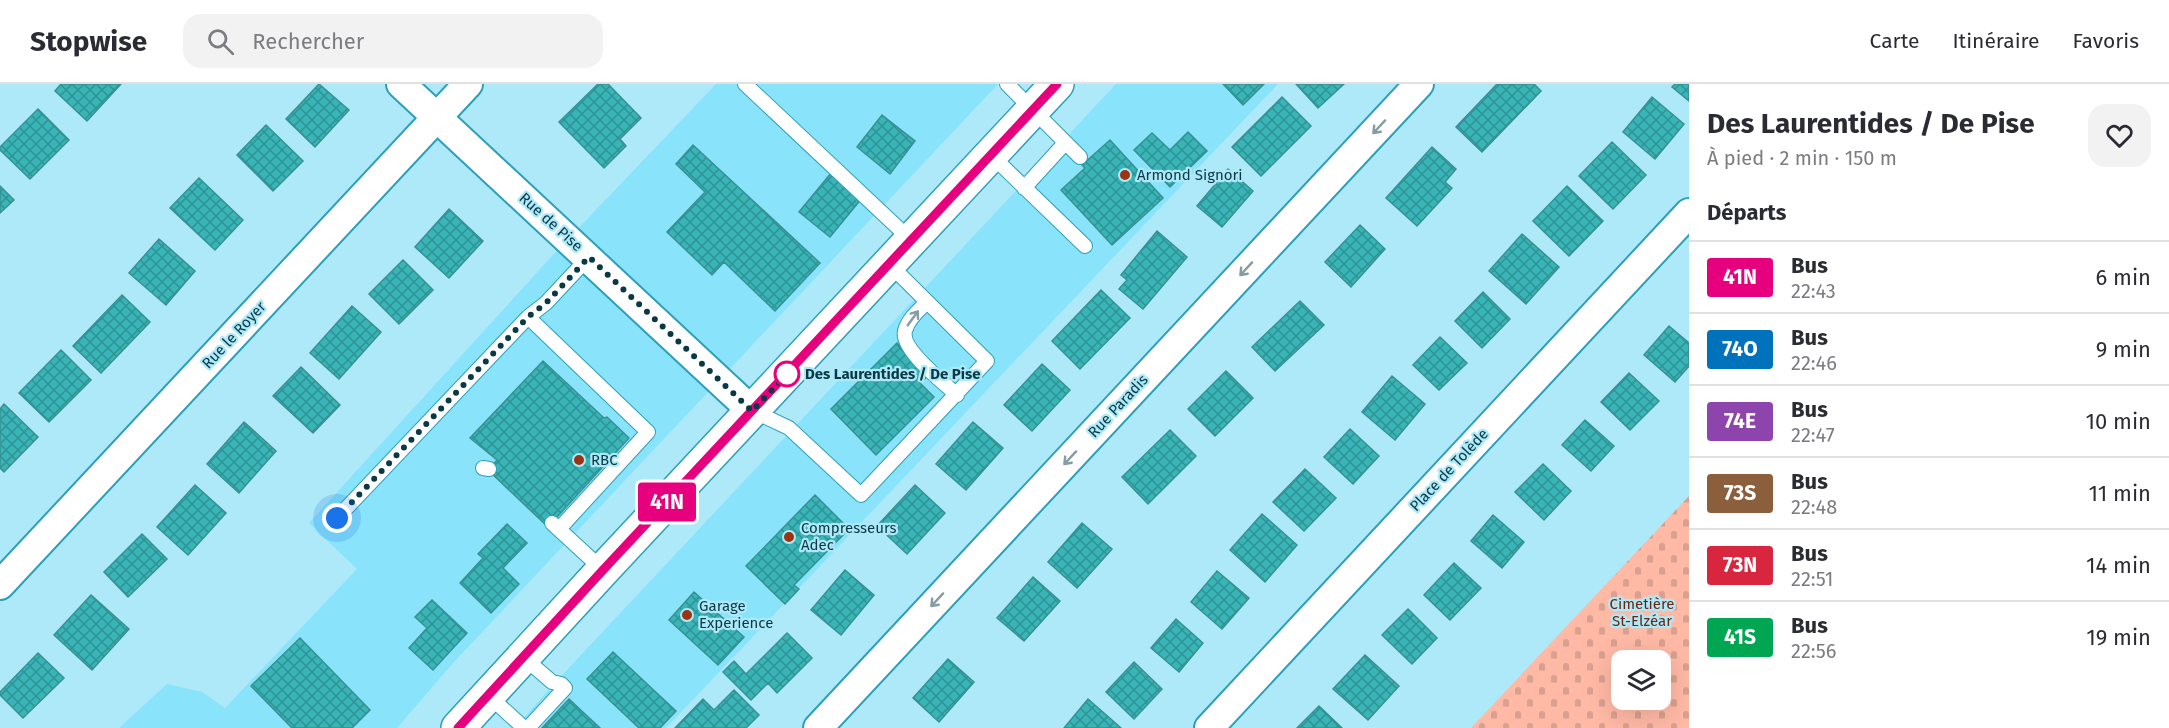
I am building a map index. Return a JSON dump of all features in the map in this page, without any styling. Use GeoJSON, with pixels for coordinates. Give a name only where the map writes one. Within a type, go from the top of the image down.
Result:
{"type":"FeatureCollection","features":[{"type":"Feature","properties":{"kind":"main road"},"geometry":{"type":"LineString","coordinates":[[458,728],[1058,84]]}},
{"type":"Feature","properties":{"kind":"street","name":"Rue de Pise"},"geometry":{"type":"LineString","coordinates":[[401,84],[752,411]]}},
{"type":"Feature","properties":{"kind":"street","name":"Rue le Royer"},"geometry":{"type":"LineString","coordinates":[[0,585],[468,84]]}},
{"type":"Feature","properties":{"kind":"street","name":"Rue Paradis"},"geometry":{"type":"LineString","coordinates":[[818,728],[1419,84]]}},
{"type":"Feature","properties":{"kind":"street","name":"Place de Tolède"},"geometry":{"type":"LineString","coordinates":[[1209,728],[1689,213]]}},
{"type":"Feature","properties":{"kind":"lane"},"geometry":{"type":"LineString","coordinates":[[745,84],[912,241]]}},
{"type":"Feature","properties":{"kind":"lane"},"geometry":{"type":"LineString","coordinates":[[1007,84],[1080,157]]}},
{"type":"Feature","properties":{"kind":"lane"},"geometry":{"type":"LineString","coordinates":[[1024,188],[1065,143]]}},
{"type":"Feature","properties":{"kind":"lane"},"geometry":{"type":"LineString","coordinates":[[991,155],[1085,246]]}},
{"type":"Feature","properties":{"kind":"lane"},"geometry":{"type":"LineString","coordinates":[[337,518],[528,317],[546,303],[589,257]]}},
{"type":"Feature","properties":{"kind":"lane"},"geometry":{"type":"LineString","coordinates":[[752,411],[789,428],[861,495],[957,395],[987,361],[889,264]]}},
{"type":"Feature","properties":{"kind":"lane"},"geometry":{"type":"LineString","coordinates":[[927,302],[907,325],[905,342],[913,353],[957,395]]}},
{"type":"Feature","properties":{"kind":"lane"},"geometry":{"type":"LineString","coordinates":[[528,317],[648,432],[555,526],[603,570]]}},
{"type":"Feature","properties":{"kind":"lane"},"geometry":{"type":"LineString","coordinates":[[488,695],[526,728],[565,688],[561,684],[552,682],[523,657]]}},
{"type":"Feature","properties":{"kind":"shaded area"},"geometry":{"type":"Polygon","coordinates":[[[716,84],[998,84],[453,663],[397,728],[119,728],[167,684],[202,692],[225,708],[357,569],[309,523],[552,256],[716,84]]]}},
{"type":"Feature","properties":{"kind":"shaded area"},"geometry":{"type":"Polygon","coordinates":[[[1116,84],[1278,84],[666,728],[515,728],[551,687],[1116,84]]]}},
{"type":"Feature","properties":{"kind":"green space","name":"Cimetière St-Elzéar"},"geometry":{"type":"Polygon","coordinates":[[[1689,496],[1689,728],[1471,728],[1689,496]]]}},
{"type":"Feature","properties":{"kind":"building"},"geometry":{"type":"Polygon","coordinates":[[[61,84],[121,84],[87,121],[55,91],[61,84]]]}},
{"type":"Feature","properties":{"kind":"building"},"geometry":{"type":"Polygon","coordinates":[[[319,84],[349,110],[315,147],[286,119],[319,84]]]}},
{"type":"Feature","properties":{"kind":"building"},"geometry":{"type":"Polygon","coordinates":[[[598,84],[608,84],[641,118],[620,139],[626,146],[604,168],[559,122],[598,84]]]}},
{"type":"Feature","properties":{"kind":"building"},"geometry":{"type":"Polygon","coordinates":[[[1223,84],[1264,84],[1243,105],[1223,84]]]}},
{"type":"Feature","properties":{"kind":"building"},"geometry":{"type":"Polygon","coordinates":[[[1296,84],[1344,84],[1318,108],[1296,84]]]}},
{"type":"Feature","properties":{"kind":"building"},"geometry":{"type":"Polygon","coordinates":[[[1497,84],[1534,84],[1541,91],[1482,152],[1456,127],[1497,84]]]}},
{"type":"Feature","properties":{"kind":"building"},"geometry":{"type":"Polygon","coordinates":[[[1675,84],[1689,84],[1689,101],[1672,87],[1675,84]]]}},
{"type":"Feature","properties":{"kind":"building"},"geometry":{"type":"Polygon","coordinates":[[[1282,97],[1311,126],[1261,176],[1232,147],[1282,97]]]}},
{"type":"Feature","properties":{"kind":"building"},"geometry":{"type":"Polygon","coordinates":[[[1652,97],[1684,124],[1655,159],[1623,132],[1652,97]]]}},
{"type":"Feature","properties":{"kind":"building"},"geometry":{"type":"Polygon","coordinates":[[[38,109],[69,140],[30,179],[0,150],[0,147],[38,109]]]}},
{"type":"Feature","properties":{"kind":"building"},"geometry":{"type":"Polygon","coordinates":[[[882,115],[915,141],[890,174],[857,147],[882,115]]]}},
{"type":"Feature","properties":{"kind":"building"},"geometry":{"type":"Polygon","coordinates":[[[266,125],[303,161],[273,191],[237,155],[266,125]]]}},
{"type":"Feature","properties":{"kind":"building"},"geometry":{"type":"Polygon","coordinates":[[[1188,132],[1207,151],[1170,187],[1134,150],[1152,133],[1170,150],[1188,132]]]}},
{"type":"Feature","properties":{"kind":"building"},"geometry":{"type":"Polygon","coordinates":[[[1110,140],[1163,198],[1112,245],[1061,190],[1085,168],[1082,165],[1110,140]]]}},
{"type":"Feature","properties":{"kind":"building"},"geometry":{"type":"Polygon","coordinates":[[[1612,142],[1646,175],[1613,209],[1579,176],[1612,142]]]}},
{"type":"Feature","properties":{"kind":"building"},"geometry":{"type":"Polygon","coordinates":[[[693,145],[820,263],[775,311],[724,262],[712,275],[667,232],[705,192],[676,164],[693,145]]]}},
{"type":"Feature","properties":{"kind":"building"},"geometry":{"type":"Polygon","coordinates":[[[1432,147],[1456,169],[1445,182],[1452,188],[1417,226],[1386,198],[1432,147]]]}},
{"type":"Feature","properties":{"kind":"building"},"geometry":{"type":"Polygon","coordinates":[[[1228,169],[1253,191],[1222,227],[1197,206],[1228,169]]]}},
{"type":"Feature","properties":{"kind":"building"},"geometry":{"type":"Polygon","coordinates":[[[831,173],[862,198],[830,237],[799,212],[831,173]]]}},
{"type":"Feature","properties":{"kind":"building"},"geometry":{"type":"Polygon","coordinates":[[[199,178],[243,220],[215,250],[170,208],[199,178]]]}},
{"type":"Feature","properties":{"kind":"building"},"geometry":{"type":"Polygon","coordinates":[[[0,186],[14,200],[0,213],[0,186]]]}},
{"type":"Feature","properties":{"kind":"building"},"geometry":{"type":"Polygon","coordinates":[[[1567,186],[1603,221],[1569,256],[1533,221],[1567,186]]]}},
{"type":"Feature","properties":{"kind":"building"},"geometry":{"type":"Polygon","coordinates":[[[449,209],[483,241],[449,278],[415,247],[449,209]]]}},
{"type":"Feature","properties":{"kind":"building"},"geometry":{"type":"Polygon","coordinates":[[[1360,225],[1385,249],[1351,287],[1325,262],[1360,225]]]}},
{"type":"Feature","properties":{"kind":"building"},"geometry":{"type":"Polygon","coordinates":[[[1157,231],[1187,257],[1143,309],[1119,289],[1127,280],[1121,275],[1157,231]]]}},
{"type":"Feature","properties":{"kind":"building"},"geometry":{"type":"Polygon","coordinates":[[[1522,234],[1559,267],[1526,304],[1489,271],[1522,234]]]}},
{"type":"Feature","properties":{"kind":"building"},"geometry":{"type":"Polygon","coordinates":[[[159,239],[195,271],[166,305],[129,273],[159,239]]]}},
{"type":"Feature","properties":{"kind":"building"},"geometry":{"type":"Polygon","coordinates":[[[403,260],[433,290],[399,324],[369,294],[403,260]]]}},
{"type":"Feature","properties":{"kind":"building"},"geometry":{"type":"Polygon","coordinates":[[[1101,290],[1130,318],[1080,369],[1052,341],[1101,290]]]}},
{"type":"Feature","properties":{"kind":"building"},"geometry":{"type":"Polygon","coordinates":[[[1483,292],[1510,319],[1482,348],[1455,321],[1483,292]]]}},
{"type":"Feature","properties":{"kind":"building"},"geometry":{"type":"Polygon","coordinates":[[[122,295],[150,322],[101,373],[73,346],[122,295]]]}},
{"type":"Feature","properties":{"kind":"building"},"geometry":{"type":"Polygon","coordinates":[[[1300,301],[1324,325],[1275,371],[1252,347],[1300,301]]]}},
{"type":"Feature","properties":{"kind":"building"},"geometry":{"type":"Polygon","coordinates":[[[352,306],[381,332],[339,379],[310,353],[352,306]]]}},
{"type":"Feature","properties":{"kind":"building"},"geometry":{"type":"Polygon","coordinates":[[[1669,326],[1689,343],[1689,366],[1675,382],[1644,355],[1669,326]]]}},
{"type":"Feature","properties":{"kind":"building"},"geometry":{"type":"Polygon","coordinates":[[[1440,337],[1467,363],[1439,390],[1413,365],[1440,337]]]}},
{"type":"Feature","properties":{"kind":"building"},"geometry":{"type":"Polygon","coordinates":[[[897,343],[929,375],[920,383],[934,397],[876,455],[831,409],[897,343]]]}},
{"type":"Feature","properties":{"kind":"building"},"geometry":{"type":"Polygon","coordinates":[[[61,350],[91,380],[49,422],[19,393],[61,350]]]}},
{"type":"Feature","properties":{"kind":"building"},"geometry":{"type":"Polygon","coordinates":[[[543,361],[629,438],[548,527],[488,470],[497,460],[470,438],[543,361]]]}},
{"type":"Feature","properties":{"kind":"building"},"geometry":{"type":"Polygon","coordinates":[[[1042,364],[1070,390],[1032,431],[1004,405],[1042,364]]]}},
{"type":"Feature","properties":{"kind":"building"},"geometry":{"type":"Polygon","coordinates":[[[301,367],[340,405],[313,433],[273,396],[301,367]]]}},
{"type":"Feature","properties":{"kind":"building"},"geometry":{"type":"Polygon","coordinates":[[[1226,371],[1253,398],[1215,436],[1188,409],[1226,371]]]}},
{"type":"Feature","properties":{"kind":"building"},"geometry":{"type":"Polygon","coordinates":[[[1629,373],[1659,401],[1630,430],[1601,402],[1629,373]]]}},
{"type":"Feature","properties":{"kind":"building"},"geometry":{"type":"Polygon","coordinates":[[[1392,376],[1425,404],[1395,440],[1362,412],[1392,376]]]}},
{"type":"Feature","properties":{"kind":"building"},"geometry":{"type":"Polygon","coordinates":[[[4,404],[38,437],[4,472],[0,468],[0,409],[4,404]]]}},
{"type":"Feature","properties":{"kind":"building"},"geometry":{"type":"Polygon","coordinates":[[[1585,420],[1614,446],[1591,471],[1562,445],[1585,420]]]}},
{"type":"Feature","properties":{"kind":"building"},"geometry":{"type":"Polygon","coordinates":[[[244,422],[276,451],[239,493],[207,464],[244,422]]]}},
{"type":"Feature","properties":{"kind":"building"},"geometry":{"type":"Polygon","coordinates":[[[973,422],[1003,448],[966,490],[936,464],[973,422]]]}},
{"type":"Feature","properties":{"kind":"building"},"geometry":{"type":"Polygon","coordinates":[[[1350,429],[1379,456],[1353,484],[1324,457],[1350,429]]]}},
{"type":"Feature","properties":{"kind":"building"},"geometry":{"type":"Polygon","coordinates":[[[1170,430],[1196,456],[1148,504],[1122,477],[1170,430]]]}},
{"type":"Feature","properties":{"kind":"building"},"geometry":{"type":"Polygon","coordinates":[[[1543,464],[1571,491],[1544,520],[1515,492],[1543,464]]]}},
{"type":"Feature","properties":{"kind":"building"},"geometry":{"type":"Polygon","coordinates":[[[1305,469],[1336,498],[1304,531],[1273,502],[1305,469]]]}},
{"type":"Feature","properties":{"kind":"building"},"geometry":{"type":"Polygon","coordinates":[[[195,485],[226,513],[188,555],[157,527],[195,485]]]}},
{"type":"Feature","properties":{"kind":"building"},"geometry":{"type":"Polygon","coordinates":[[[915,485],[945,513],[907,554],[877,526],[915,485]]]}},
{"type":"Feature","properties":{"kind":"building"},"geometry":{"type":"Polygon","coordinates":[[[815,495],[849,529],[794,585],[799,589],[785,604],[746,566],[815,495]]]}},
{"type":"Feature","properties":{"kind":"building"},"geometry":{"type":"Polygon","coordinates":[[[1262,514],[1297,545],[1265,582],[1230,550],[1262,514]]]}},
{"type":"Feature","properties":{"kind":"building"},"geometry":{"type":"Polygon","coordinates":[[[1493,515],[1524,542],[1502,568],[1471,541],[1493,515]]]}},
{"type":"Feature","properties":{"kind":"building"},"geometry":{"type":"Polygon","coordinates":[[[1082,523],[1112,549],[1077,588],[1048,562],[1082,523]]]}},
{"type":"Feature","properties":{"kind":"building"},"geometry":{"type":"Polygon","coordinates":[[[507,524],[527,543],[503,568],[519,584],[491,613],[460,583],[483,558],[478,554],[507,524]]]}},
{"type":"Feature","properties":{"kind":"building"},"geometry":{"type":"Polygon","coordinates":[[[142,534],[167,559],[128,597],[104,572],[142,534]]]}},
{"type":"Feature","properties":{"kind":"building"},"geometry":{"type":"Polygon","coordinates":[[[1454,563],[1481,588],[1450,620],[1424,595],[1454,563]]]}},
{"type":"Feature","properties":{"kind":"building"},"geometry":{"type":"Polygon","coordinates":[[[845,570],[874,595],[841,635],[811,610],[845,570]]]}},
{"type":"Feature","properties":{"kind":"building"},"geometry":{"type":"Polygon","coordinates":[[[1217,571],[1249,598],[1222,629],[1191,602],[1217,571]]]}},
{"type":"Feature","properties":{"kind":"building"},"geometry":{"type":"Polygon","coordinates":[[[1033,577],[1060,601],[1024,641],[997,618],[1033,577]]]}},
{"type":"Feature","properties":{"kind":"building"},"geometry":{"type":"Polygon","coordinates":[[[694,592],[744,637],[718,665],[669,620],[694,592]]]}},
{"type":"Feature","properties":{"kind":"building"},"geometry":{"type":"Polygon","coordinates":[[[91,595],[129,629],[92,670],[54,635],[91,595]]]}},
{"type":"Feature","properties":{"kind":"building"},"geometry":{"type":"Polygon","coordinates":[[[432,600],[467,633],[433,670],[409,648],[427,628],[415,617],[432,600]]]}},
{"type":"Feature","properties":{"kind":"building"},"geometry":{"type":"Polygon","coordinates":[[[1408,609],[1437,638],[1412,664],[1382,635],[1408,609]]]}},
{"type":"Feature","properties":{"kind":"building"},"geometry":{"type":"Polygon","coordinates":[[[1176,619],[1203,643],[1179,672],[1151,648],[1176,619]]]}},
{"type":"Feature","properties":{"kind":"building"},"geometry":{"type":"Polygon","coordinates":[[[787,633],[812,658],[777,693],[768,683],[751,700],[723,672],[734,661],[746,674],[787,633]]]}},
{"type":"Feature","properties":{"kind":"building"},"geometry":{"type":"Polygon","coordinates":[[[300,638],[370,710],[352,728],[292,728],[251,686],[300,638]]]}},
{"type":"Feature","properties":{"kind":"building"},"geometry":{"type":"Polygon","coordinates":[[[613,652],[676,711],[660,728],[639,728],[587,679],[613,652]]]}},
{"type":"Feature","properties":{"kind":"building"},"geometry":{"type":"Polygon","coordinates":[[[38,653],[64,678],[23,718],[0,695],[0,692],[38,653]]]}},
{"type":"Feature","properties":{"kind":"building"},"geometry":{"type":"Polygon","coordinates":[[[1365,655],[1399,686],[1368,720],[1333,689],[1365,655]]]}},
{"type":"Feature","properties":{"kind":"building"},"geometry":{"type":"Polygon","coordinates":[[[948,659],[974,682],[939,722],[913,698],[948,659]]]}},
{"type":"Feature","properties":{"kind":"building"},"geometry":{"type":"Polygon","coordinates":[[[1134,662],[1162,689],[1134,719],[1106,692],[1134,662]]]}},
{"type":"Feature","properties":{"kind":"building"},"geometry":{"type":"Polygon","coordinates":[[[734,690],[759,715],[746,728],[675,728],[703,699],[714,710],[734,690]]]}},
{"type":"Feature","properties":{"kind":"building"},"geometry":{"type":"Polygon","coordinates":[[[569,699],[600,728],[542,728],[569,699]]]}},
{"type":"Feature","properties":{"kind":"building"},"geometry":{"type":"Polygon","coordinates":[[[1088,699],[1121,728],[1064,728],[1088,699]]]}},
{"type":"Feature","properties":{"kind":"building"},"geometry":{"type":"Polygon","coordinates":[[[1319,706],[1342,728],[1297,728],[1319,706]]]}},
{"type":"Feature","properties":{"kind":"bus line","name":"41N"},"geometry":{"type":"LineString","coordinates":[[458,728],[1057,84]]}},
{"type":"Feature","properties":{"kind":"place","name":"Armond Signori"},"geometry":{"type":"Point","coordinates":[1125,175]}},
{"type":"Feature","properties":{"kind":"place","name":"Des Laurentides / De Pise"},"geometry":{"type":"Point","coordinates":[787,374]}},
{"type":"Feature","properties":{"kind":"place","name":"RBC"},"geometry":{"type":"Point","coordinates":[579,460]}},
{"type":"Feature","properties":{"kind":"place","name":"Compresseurs Adec"},"geometry":{"type":"Point","coordinates":[789,537]}},
{"type":"Feature","properties":{"kind":"place","name":"Garage Experience"},"geometry":{"type":"Point","coordinates":[687,615]}},
{"type":"Feature","properties":{"kind":"route"},"geometry":{"type":"LineString","coordinates":[[337,518],[528,317],[546,303],[589,257],[752,411],[790,371],[787,374]]}}]}
